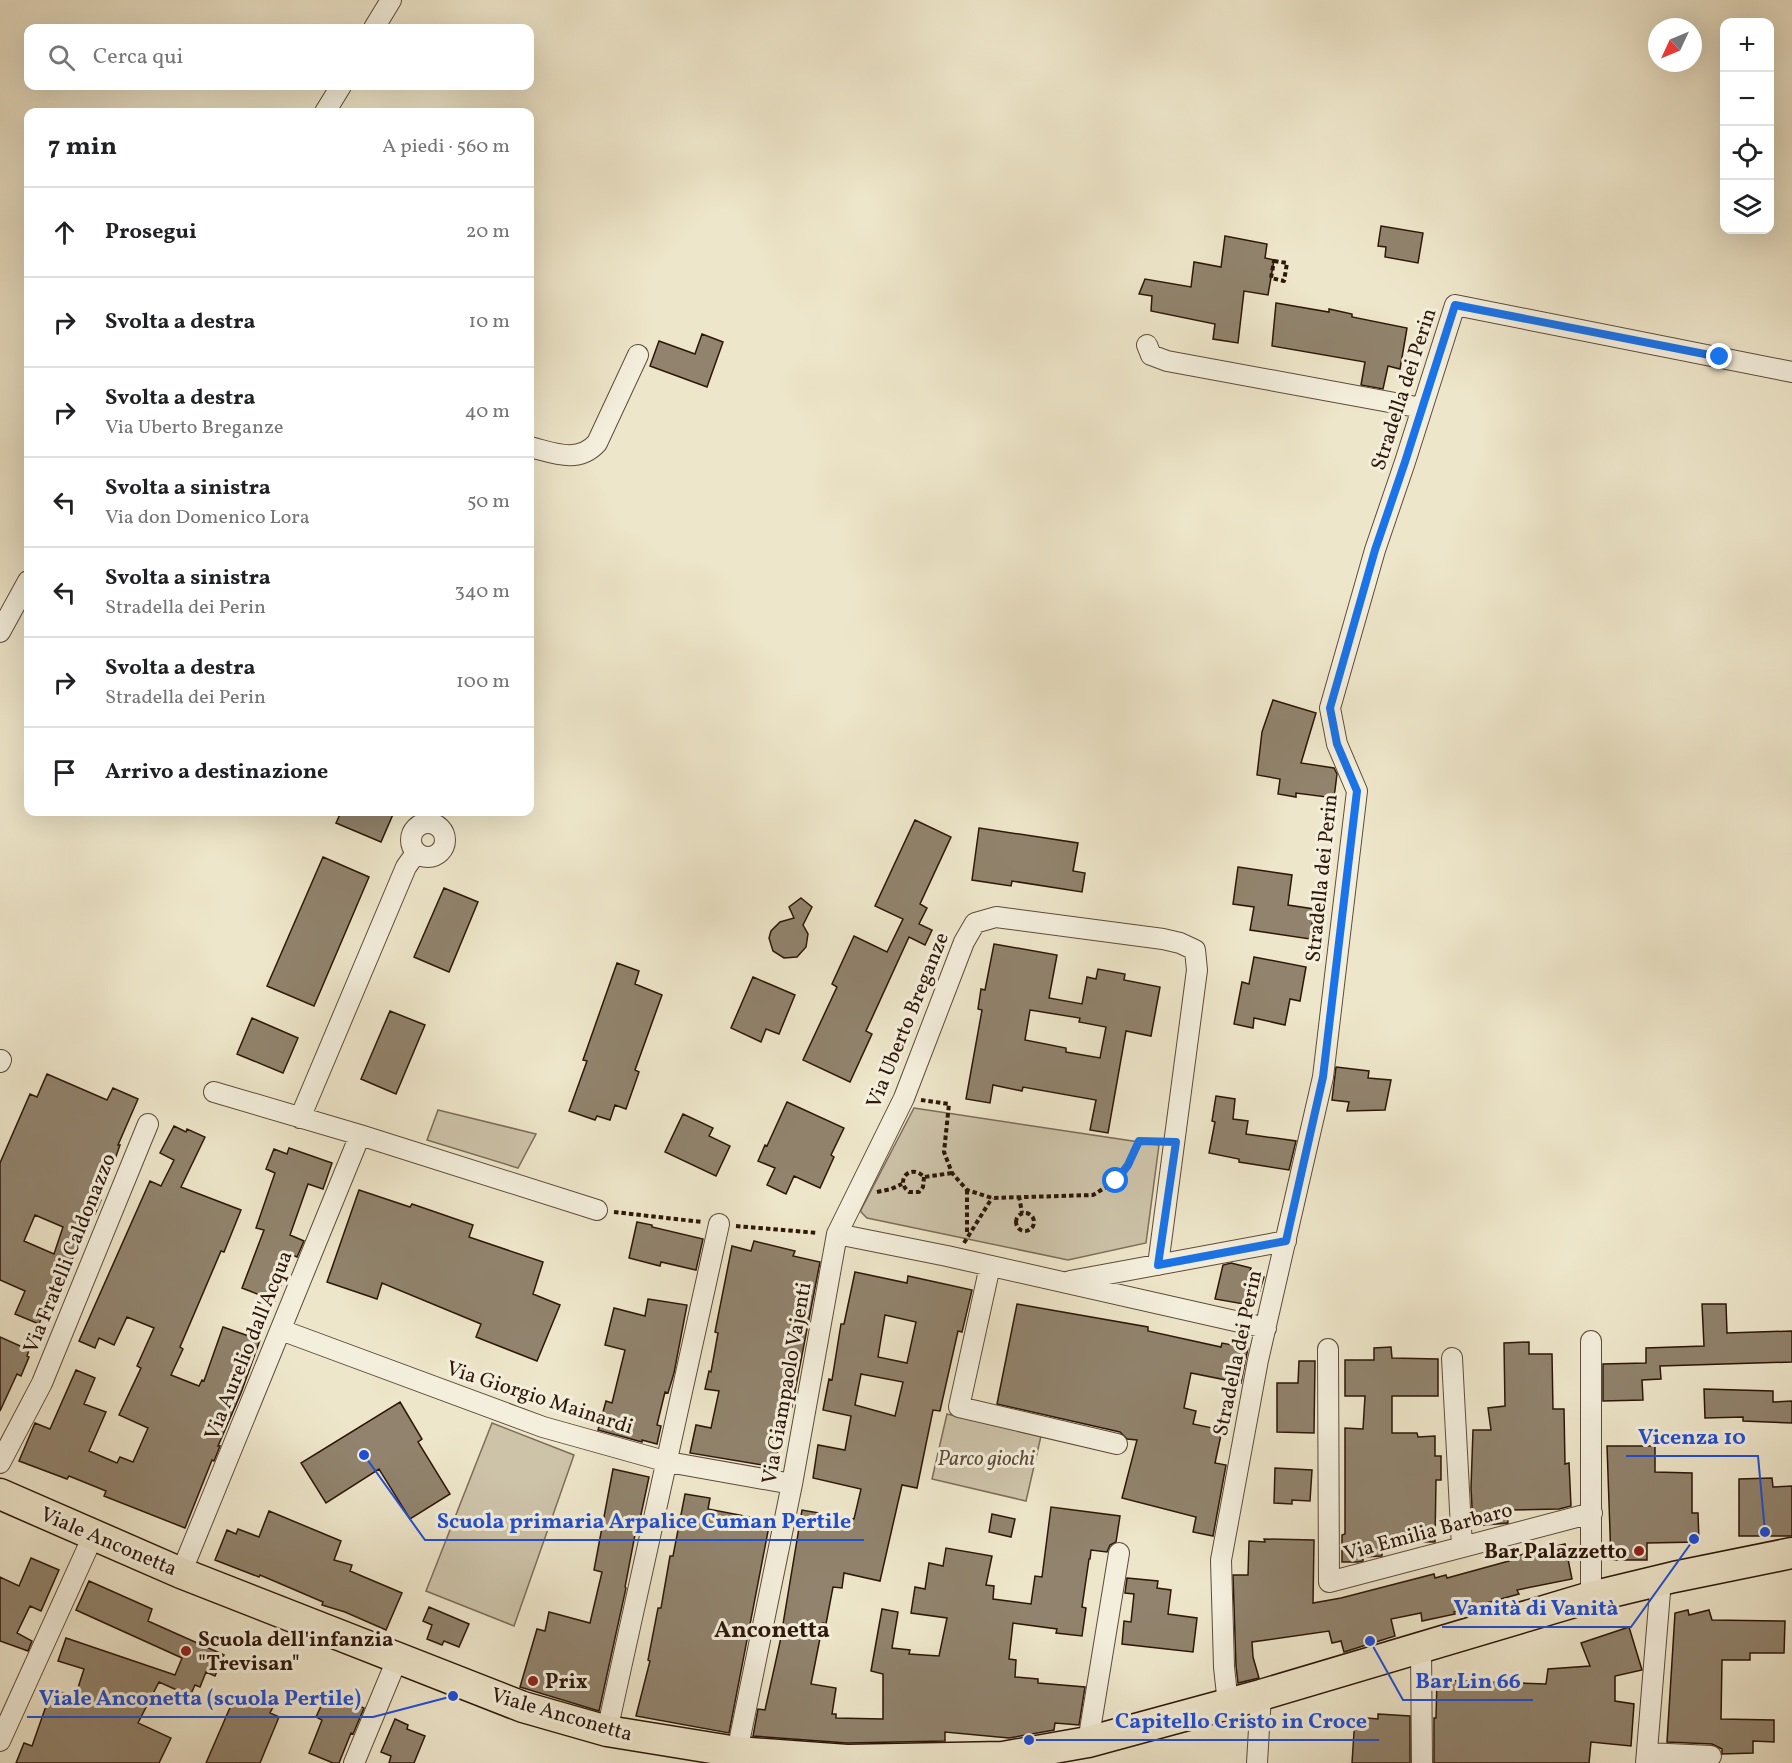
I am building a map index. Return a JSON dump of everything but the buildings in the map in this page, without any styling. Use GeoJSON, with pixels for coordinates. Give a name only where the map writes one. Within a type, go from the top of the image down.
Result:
{"type":"FeatureCollection","features":[{"type":"Feature","properties":{"kind":"main road","name":"Viale Anconetta"},"geometry":{"type":"LineString","coordinates":[[0,1494],[181,1573],[523,1707],[607,1731],[737,1752],[847,1762],[1003,1760],[1088,1742],[1261,1695],[1591,1597],[1792,1553]]}},
{"type":"Feature","properties":{"kind":"street"},"geometry":{"type":"LineString","coordinates":[[376,24],[391,0]]}},
{"type":"Feature","properties":{"kind":"street"},"geometry":{"type":"LineString","coordinates":[[327,108],[339,90]]}},
{"type":"Feature","properties":{"kind":"street","name":"Stradella dei Perin"},"geometry":{"type":"LineString","coordinates":[[1228,1704],[1224,1667],[1221,1560],[1258,1360],[1323,1077],[1357,791],[1337,744],[1330,708],[1375,550],[1455,305],[1792,372]]}},
{"type":"Feature","properties":{"kind":"street"},"geometry":{"type":"LineString","coordinates":[[1147,345],[1150,355],[1167,361],[1422,408]]}},
{"type":"Feature","properties":{"kind":"street"},"geometry":{"type":"LineString","coordinates":[[534,448],[575,457],[590,451],[597,443],[638,355]]}},
{"type":"Feature","properties":{"kind":"street"},"geometry":{"type":"LineString","coordinates":[[0,632],[24,588]]}},
{"type":"Feature","properties":{"kind":"street"},"geometry":{"type":"LineString","coordinates":[[300,1118],[406,867],[417,853]]}},
{"type":"Feature","properties":{"kind":"street","name":"Via Uberto Breganze"},"geometry":{"type":"LineString","coordinates":[[837,1234],[904,1098],[964,942],[975,923],[996,917],[1163,939],[1195,950],[1197,970],[1158,1265]]}},
{"type":"Feature","properties":{"kind":"street"},"geometry":{"type":"LineString","coordinates":[[214,1092],[597,1210]]}},
{"type":"Feature","properties":{"kind":"street","name":"Via Fratelli Caldonazzo"},"geometry":{"type":"LineString","coordinates":[[0,1463],[42,1383],[148,1124]]}},
{"type":"Feature","properties":{"kind":"street","name":"Via Aurelio dall'Acqua"},"geometry":{"type":"LineString","coordinates":[[181,1573],[360,1136]]}},
{"type":"Feature","properties":{"kind":"street"},"geometry":{"type":"LineString","coordinates":[[607,1731],[720,1224]]}},
{"type":"Feature","properties":{"kind":"street"},"geometry":{"type":"LineString","coordinates":[[837,1234],[947,1256],[1266,1328]]}},
{"type":"Feature","properties":{"kind":"street","name":"Via Giampaolo Vajenti"},"geometry":{"type":"LineString","coordinates":[[737,1752],[792,1484],[837,1234]]}},
{"type":"Feature","properties":{"kind":"street"},"geometry":{"type":"LineString","coordinates":[[1064,1282],[1286,1241]]}},
{"type":"Feature","properties":{"kind":"street"},"geometry":{"type":"LineString","coordinates":[[990,1266],[959,1407],[1117,1444]]}},
{"type":"Feature","properties":{"kind":"street","name":"Via Giorgio Mainardi"},"geometry":{"type":"LineString","coordinates":[[281,1330],[543,1427],[668,1462],[792,1484]]}},
{"type":"Feature","properties":{"kind":"street"},"geometry":{"type":"LineString","coordinates":[[1591,1341],[1591,1597]]}},
{"type":"Feature","properties":{"kind":"street","name":"Via Emilia Barbaro"},"geometry":{"type":"LineString","coordinates":[[1328,1349],[1329,1582],[1592,1513]]}},
{"type":"Feature","properties":{"kind":"street"},"geometry":{"type":"LineString","coordinates":[[1452,1358],[1462,1547]]}},
{"type":"Feature","properties":{"kind":"street"},"geometry":{"type":"LineString","coordinates":[[0,1740],[93,1536]]}},
{"type":"Feature","properties":{"kind":"street"},"geometry":{"type":"LineString","coordinates":[[1088,1742],[1119,1553]]}},
{"type":"Feature","properties":{"kind":"street"},"geometry":{"type":"LineString","coordinates":[[1661,1580],[1647,1758],[1711,1756]]}},
{"type":"Feature","properties":{"kind":"street"},"geometry":{"type":"LineString","coordinates":[[1421,1648],[1422,1763]]}},
{"type":"Feature","properties":{"kind":"street"},"geometry":{"type":"LineString","coordinates":[[354,1763],[398,1657]]}},
{"type":"Feature","properties":{"kind":"street"},"geometry":{"type":"LineString","coordinates":[[1257,1763],[1261,1695]]}},
{"type":"Feature","properties":{"kind":"path"},"geometry":{"type":"LineString","coordinates":[[1274,261],[1287,263],[1284,281],[1271,278],[1274,261]]}},
{"type":"Feature","properties":{"kind":"path"},"geometry":{"type":"LineString","coordinates":[[904,1098],[949,1104],[944,1152],[952,1173],[967,1190],[992,1198],[1093,1195],[1116,1181],[1128,1165],[1139,1141],[1176,1142]]}},
{"type":"Feature","properties":{"kind":"path"},"geometry":{"type":"LineString","coordinates":[[913,1170],[924,1177],[920,1192],[909,1192],[904,1189],[903,1177],[907,1172],[913,1170]]}},
{"type":"Feature","properties":{"kind":"path"},"geometry":{"type":"LineString","coordinates":[[924,1177],[952,1173]]}},
{"type":"Feature","properties":{"kind":"path"},"geometry":{"type":"LineString","coordinates":[[967,1190],[968,1236]]}},
{"type":"Feature","properties":{"kind":"path"},"geometry":{"type":"LineString","coordinates":[[1019,1196],[1023,1213]]}},
{"type":"Feature","properties":{"kind":"path"},"geometry":{"type":"LineString","coordinates":[[947,1256],[950,1243],[963,1245],[992,1198]]}},
{"type":"Feature","properties":{"kind":"path"},"geometry":{"type":"LineString","coordinates":[[1023,1213],[1031,1215],[1034,1223],[1029,1231],[1025,1232],[1017,1228],[1016,1223],[1016,1219],[1023,1213]]}},
{"type":"Feature","properties":{"kind":"green space"},"geometry":{"type":"Polygon","coordinates":[[[914,1108],[1159,1145],[1146,1243],[1068,1260],[867,1218],[861,1210],[914,1108]]]}},
{"type":"Feature","properties":{"kind":"green space"},"geometry":{"type":"Polygon","coordinates":[[[438,1110],[536,1134],[518,1168],[427,1140],[438,1110]]]}},
{"type":"Feature","properties":{"kind":"green space","name":"Parco giochi"},"geometry":{"type":"Polygon","coordinates":[[[947,1414],[1041,1436],[1026,1501],[932,1479],[947,1414]]]}},
{"type":"Feature","properties":{"kind":"green space"},"geometry":{"type":"Polygon","coordinates":[[[492,1423],[574,1455],[514,1626],[426,1591],[492,1423]]]}},
{"type":"Feature","properties":{"kind":"place","name":"Scuola primaria Arpalice Cuman Pertile"},"geometry":{"type":"Point","coordinates":[364,1455]}},
{"type":"Feature","properties":{"kind":"place","name":"Vicenza 10"},"geometry":{"type":"Point","coordinates":[1765,1532]}},
{"type":"Feature","properties":{"kind":"place","name":"Vanità di Vanità"},"geometry":{"type":"Point","coordinates":[1694,1539]}},
{"type":"Feature","properties":{"kind":"place","name":"Bar Palazzetto"},"geometry":{"type":"Point","coordinates":[1639,1551]}},
{"type":"Feature","properties":{"kind":"place","name":"Bar Lin 66"},"geometry":{"type":"Point","coordinates":[1370,1641]}},
{"type":"Feature","properties":{"kind":"place","name":"Scuola dell'infanzia \"Trevisan\""},"geometry":{"type":"Point","coordinates":[186,1651]}},
{"type":"Feature","properties":{"kind":"place","name":"Prix"},"geometry":{"type":"Point","coordinates":[533,1681]}},
{"type":"Feature","properties":{"kind":"place","name":"Viale Anconetta (scuola Pertile)"},"geometry":{"type":"Point","coordinates":[453,1696]}},
{"type":"Feature","properties":{"kind":"place","name":"Capitello Cristo in Croce"},"geometry":{"type":"Point","coordinates":[1029,1740]}},
{"type":"Feature","properties":{"kind":"district","name":"Anconetta"},"geometry":{"type":"Point","coordinates":[772,1629]}},
{"type":"Feature","properties":{"kind":"route"},"geometry":{"type":"LineString","coordinates":[[1116,1181],[1128,1165],[1139,1141],[1176,1142],[1158,1265],[1286,1241],[1323,1077],[1357,791],[1337,744],[1330,708],[1375,550],[1455,305],[1720,357]]}}]}
